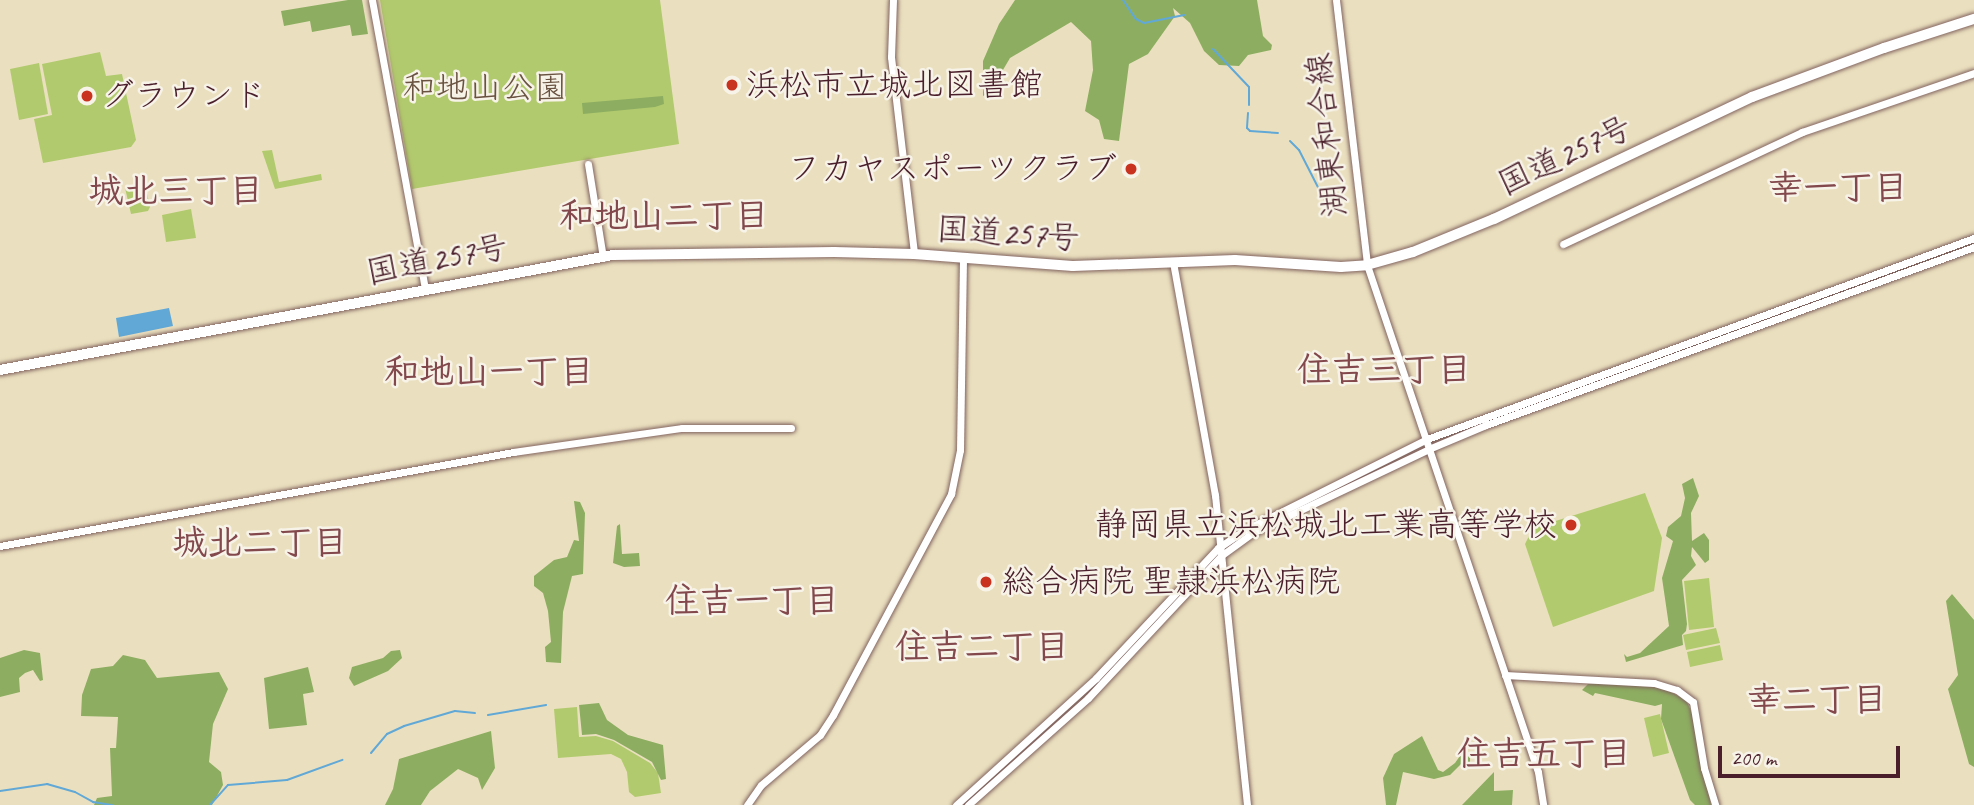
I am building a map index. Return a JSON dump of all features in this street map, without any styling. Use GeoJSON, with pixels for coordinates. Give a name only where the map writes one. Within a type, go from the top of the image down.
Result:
{"type":"FeatureCollection","features":[{"type":"Feature","properties":{"kind":"highway","name":"国道257号"},"geometry":{"type":"LineString","coordinates":[[0,370],[603,258],[683,253],[914,254],[1073,266],[1235,260],[1341,267],[1367,265],[1413,252],[1494,219],[1752,97],[1884,48],[1974,19]]}},
{"type":"Feature","properties":{"kind":"street"},"geometry":{"type":"LineString","coordinates":[[372,0],[425,289]]}},
{"type":"Feature","properties":{"kind":"street"},"geometry":{"type":"LineString","coordinates":[[893,0],[891,57],[914,254]]}},
{"type":"Feature","properties":{"kind":"street","name":"湖東和合線"},"geometry":{"type":"LineString","coordinates":[[1336,0],[1367,265],[1431,448],[1538,772],[1543,805]]}},
{"type":"Feature","properties":{"kind":"street"},"geometry":{"type":"LineString","coordinates":[[1563,244],[1790,137],[1974,73]]}},
{"type":"Feature","properties":{"kind":"street"},"geometry":{"type":"LineString","coordinates":[[588,164],[603,258]]}},
{"type":"Feature","properties":{"kind":"street"},"geometry":{"type":"LineString","coordinates":[[956,805],[1096,678],[1221,545],[1427,439],[1974,238]]}},
{"type":"Feature","properties":{"kind":"street"},"geometry":{"type":"LineString","coordinates":[[968,805],[1088,698],[1222,555],[1252,533],[1431,448],[1974,247]]}},
{"type":"Feature","properties":{"kind":"street"},"geometry":{"type":"LineString","coordinates":[[747,805],[767,779],[820,736],[834,715],[951,494],[960,450],[963,259]]}},
{"type":"Feature","properties":{"kind":"street"},"geometry":{"type":"LineString","coordinates":[[1174,262],[1221,545],[1247,805]]}},
{"type":"Feature","properties":{"kind":"street"},"geometry":{"type":"LineString","coordinates":[[0,547],[513,452],[682,428],[791,428]]}},
{"type":"Feature","properties":{"kind":"street"},"geometry":{"type":"LineString","coordinates":[[1505,675],[1654,684],[1677,690],[1693,702],[1704,768],[1715,805]]}},
{"type":"Feature","properties":{"kind":"green space"},"geometry":{"type":"Polygon","coordinates":[[[362,0],[368,34],[352,36],[350,25],[312,32],[310,21],[284,26],[281,11],[362,0]]]}},
{"type":"Feature","properties":{"kind":"green space","name":"和地山公園"},"geometry":{"type":"Polygon","coordinates":[[[380,0],[660,0],[679,144],[412,189],[380,0]]]}},
{"type":"Feature","properties":{"kind":"green space"},"geometry":{"type":"Polygon","coordinates":[[[1015,0],[1257,0],[1263,36],[1272,45],[1271,50],[1248,55],[1239,66],[1219,65],[1204,51],[1190,23],[1173,8],[1175,16],[1148,54],[1129,64],[1119,141],[1104,139],[1099,120],[1085,111],[1093,70],[1091,41],[1071,22],[1010,58],[990,92],[983,96],[983,61],[999,24],[1015,0]]]}},
{"type":"Feature","properties":{"kind":"green space","name":"グラウンド"},"geometry":{"type":"Polygon","coordinates":[[[100,52],[106,76],[122,74],[136,140],[131,147],[43,163],[34,119],[52,115],[42,64],[100,52]]]}},
{"type":"Feature","properties":{"kind":"green space"},"geometry":{"type":"Polygon","coordinates":[[[39,63],[48,114],[19,120],[10,69],[39,63]]]}},
{"type":"Feature","properties":{"kind":"green space"},"geometry":{"type":"Polygon","coordinates":[[[663,96],[664,104],[655,107],[583,114],[582,103],[663,96]]]}},
{"type":"Feature","properties":{"kind":"green space"},"geometry":{"type":"Polygon","coordinates":[[[272,150],[279,182],[321,174],[322,180],[275,189],[262,151],[272,150]]]}},
{"type":"Feature","properties":{"kind":"green space"},"geometry":{"type":"Polygon","coordinates":[[[145,184],[150,207],[148,211],[131,214],[125,188],[145,184]]]}},
{"type":"Feature","properties":{"kind":"green space"},"geometry":{"type":"Polygon","coordinates":[[[191,209],[196,238],[166,242],[162,215],[191,209]]]}},
{"type":"Feature","properties":{"kind":"green space"},"geometry":{"type":"Polygon","coordinates":[[[1693,478],[1699,496],[1691,513],[1692,541],[1704,533],[1709,540],[1709,560],[1705,563],[1692,547],[1691,556],[1696,565],[1682,580],[1687,624],[1682,635],[1683,645],[1626,662],[1624,654],[1627,657],[1640,653],[1669,626],[1662,578],[1673,541],[1666,536],[1668,527],[1681,516],[1685,498],[1682,484],[1693,478]]]}},
{"type":"Feature","properties":{"kind":"green space"},"geometry":{"type":"Polygon","coordinates":[[[1645,493],[1662,538],[1654,591],[1553,627],[1525,544],[1533,528],[1645,493]]]}},
{"type":"Feature","properties":{"kind":"green space"},"geometry":{"type":"Polygon","coordinates":[[[574,501],[580,502],[585,513],[583,574],[572,576],[563,612],[561,663],[546,662],[545,647],[551,642],[548,611],[543,593],[534,586],[534,576],[554,560],[567,557],[574,540],[579,541],[574,501]]]}},
{"type":"Feature","properties":{"kind":"green space"},"geometry":{"type":"Polygon","coordinates":[[[620,524],[622,554],[639,553],[640,566],[624,567],[613,563],[617,526],[620,524]]]}},
{"type":"Feature","properties":{"kind":"green space"},"geometry":{"type":"Polygon","coordinates":[[[1709,578],[1714,627],[1689,630],[1684,581],[1709,578]]]}},
{"type":"Feature","properties":{"kind":"green space"},"geometry":{"type":"Polygon","coordinates":[[[1952,594],[1974,620],[1974,767],[1969,764],[1948,689],[1958,675],[1946,601],[1952,594]]]}},
{"type":"Feature","properties":{"kind":"green space"},"geometry":{"type":"Polygon","coordinates":[[[1716,628],[1720,643],[1686,650],[1683,635],[1716,628]]]}},
{"type":"Feature","properties":{"kind":"green space"},"geometry":{"type":"Polygon","coordinates":[[[1720,645],[1723,660],[1690,667],[1687,652],[1720,645]]]}},
{"type":"Feature","properties":{"kind":"green space"},"geometry":{"type":"Polygon","coordinates":[[[24,650],[40,653],[43,680],[40,681],[33,670],[25,673],[19,678],[20,692],[0,697],[0,658],[24,650]]]}},
{"type":"Feature","properties":{"kind":"green space"},"geometry":{"type":"Polygon","coordinates":[[[400,650],[402,658],[388,671],[354,686],[349,678],[352,667],[400,650]]]}},
{"type":"Feature","properties":{"kind":"green space"},"geometry":{"type":"Polygon","coordinates":[[[123,655],[145,660],[157,678],[219,672],[228,689],[213,724],[209,762],[221,772],[223,785],[212,805],[94,805],[97,798],[112,796],[110,748],[116,748],[118,717],[81,716],[82,695],[91,669],[113,666],[123,655]]]}},
{"type":"Feature","properties":{"kind":"green space"},"geometry":{"type":"Polygon","coordinates":[[[308,667],[314,692],[303,694],[307,725],[269,729],[264,678],[308,667]]]}},
{"type":"Feature","properties":{"kind":"green space"},"geometry":{"type":"Polygon","coordinates":[[[1588,684],[1663,688],[1686,700],[1692,713],[1711,805],[1695,805],[1690,800],[1661,719],[1662,704],[1655,706],[1595,693],[1593,696],[1582,690],[1588,684]]]}},
{"type":"Feature","properties":{"kind":"green space"},"geometry":{"type":"Polygon","coordinates":[[[599,703],[607,720],[628,735],[663,745],[666,779],[661,780],[652,762],[614,740],[596,734],[582,735],[579,705],[599,703]]]}},
{"type":"Feature","properties":{"kind":"green space"},"geometry":{"type":"Polygon","coordinates":[[[577,707],[579,737],[596,736],[613,741],[650,763],[658,773],[661,793],[635,797],[629,792],[627,772],[621,759],[611,754],[558,758],[554,709],[577,707]]]}},
{"type":"Feature","properties":{"kind":"green space"},"geometry":{"type":"Polygon","coordinates":[[[1660,714],[1669,753],[1653,757],[1644,718],[1660,714]]]}},
{"type":"Feature","properties":{"kind":"green space"},"geometry":{"type":"Polygon","coordinates":[[[491,731],[495,768],[482,790],[478,778],[458,769],[430,791],[421,805],[385,805],[393,789],[399,759],[491,731]]]}},
{"type":"Feature","properties":{"kind":"green space"},"geometry":{"type":"Polygon","coordinates":[[[1422,736],[1438,770],[1443,772],[1455,763],[1462,753],[1470,756],[1470,763],[1463,762],[1450,775],[1434,779],[1403,772],[1396,805],[1386,805],[1383,778],[1394,754],[1422,736]]]}},
{"type":"Feature","properties":{"kind":"green space"},"geometry":{"type":"Polygon","coordinates":[[[1494,772],[1494,791],[1513,790],[1512,805],[1462,805],[1494,772]]]}},
{"type":"Feature","properties":{"kind":"water"},"geometry":{"type":"Polygon","coordinates":[[[169,308],[173,326],[119,337],[116,318],[169,308]]]}},
{"type":"Feature","properties":{"kind":"waterway"},"geometry":{"type":"LineString","coordinates":[[1123,0],[1136,19],[1144,23],[1184,15]]}},
{"type":"Feature","properties":{"kind":"waterway"},"geometry":{"type":"LineString","coordinates":[[1213,49],[1249,87],[1249,105]]}},
{"type":"Feature","properties":{"kind":"waterway"},"geometry":{"type":"LineString","coordinates":[[1248,113],[1247,128],[1250,131],[1278,133]]}},
{"type":"Feature","properties":{"kind":"waterway"},"geometry":{"type":"LineString","coordinates":[[1290,141],[1299,150],[1328,207]]}},
{"type":"Feature","properties":{"kind":"waterway"},"geometry":{"type":"LineString","coordinates":[[488,715],[546,705]]}},
{"type":"Feature","properties":{"kind":"waterway"},"geometry":{"type":"LineString","coordinates":[[371,753],[387,734],[404,726],[455,711],[475,713]]}},
{"type":"Feature","properties":{"kind":"waterway"},"geometry":{"type":"LineString","coordinates":[[210,805],[228,785],[287,780],[342,760]]}},
{"type":"Feature","properties":{"kind":"waterway"},"geometry":{"type":"LineString","coordinates":[[0,791],[47,784],[75,792],[93,802],[113,805]]}},
{"type":"Feature","properties":{"kind":"place","name":"浜松市立城北図書館"},"geometry":{"type":"Point","coordinates":[732,85]}},
{"type":"Feature","properties":{"kind":"place","name":"グラウンド"},"geometry":{"type":"Point","coordinates":[87,96]}},
{"type":"Feature","properties":{"kind":"place","name":"フカヤスポーツクラブ"},"geometry":{"type":"Point","coordinates":[1131,169]}},
{"type":"Feature","properties":{"kind":"place","name":"静岡県立浜松城北工業高等学校"},"geometry":{"type":"Point","coordinates":[1571,525]}},
{"type":"Feature","properties":{"kind":"place","name":"総合病院 聖隷浜松病院"},"geometry":{"type":"Point","coordinates":[986,582]}},
{"type":"Feature","properties":{"kind":"district","name":"幸一丁目"},"geometry":{"type":"Point","coordinates":[1838,188]}},
{"type":"Feature","properties":{"kind":"district","name":"城北三丁目"},"geometry":{"type":"Point","coordinates":[176,191]}},
{"type":"Feature","properties":{"kind":"district","name":"和地山二丁目"},"geometry":{"type":"Point","coordinates":[664,216]}},
{"type":"Feature","properties":{"kind":"district","name":"住吉三丁目"},"geometry":{"type":"Point","coordinates":[1384,370]}},
{"type":"Feature","properties":{"kind":"district","name":"和地山一丁目"},"geometry":{"type":"Point","coordinates":[489,372]}},
{"type":"Feature","properties":{"kind":"district","name":"城北二丁目"},"geometry":{"type":"Point","coordinates":[260,543]}},
{"type":"Feature","properties":{"kind":"district","name":"住吉一丁目"},"geometry":{"type":"Point","coordinates":[752,601]}},
{"type":"Feature","properties":{"kind":"district","name":"住吉二丁目"},"geometry":{"type":"Point","coordinates":[982,647]}},
{"type":"Feature","properties":{"kind":"district","name":"幸二丁目"},"geometry":{"type":"Point","coordinates":[1817,700]}},
{"type":"Feature","properties":{"kind":"district","name":"住吉五丁目"},"geometry":{"type":"Point","coordinates":[1544,754]}}]}
